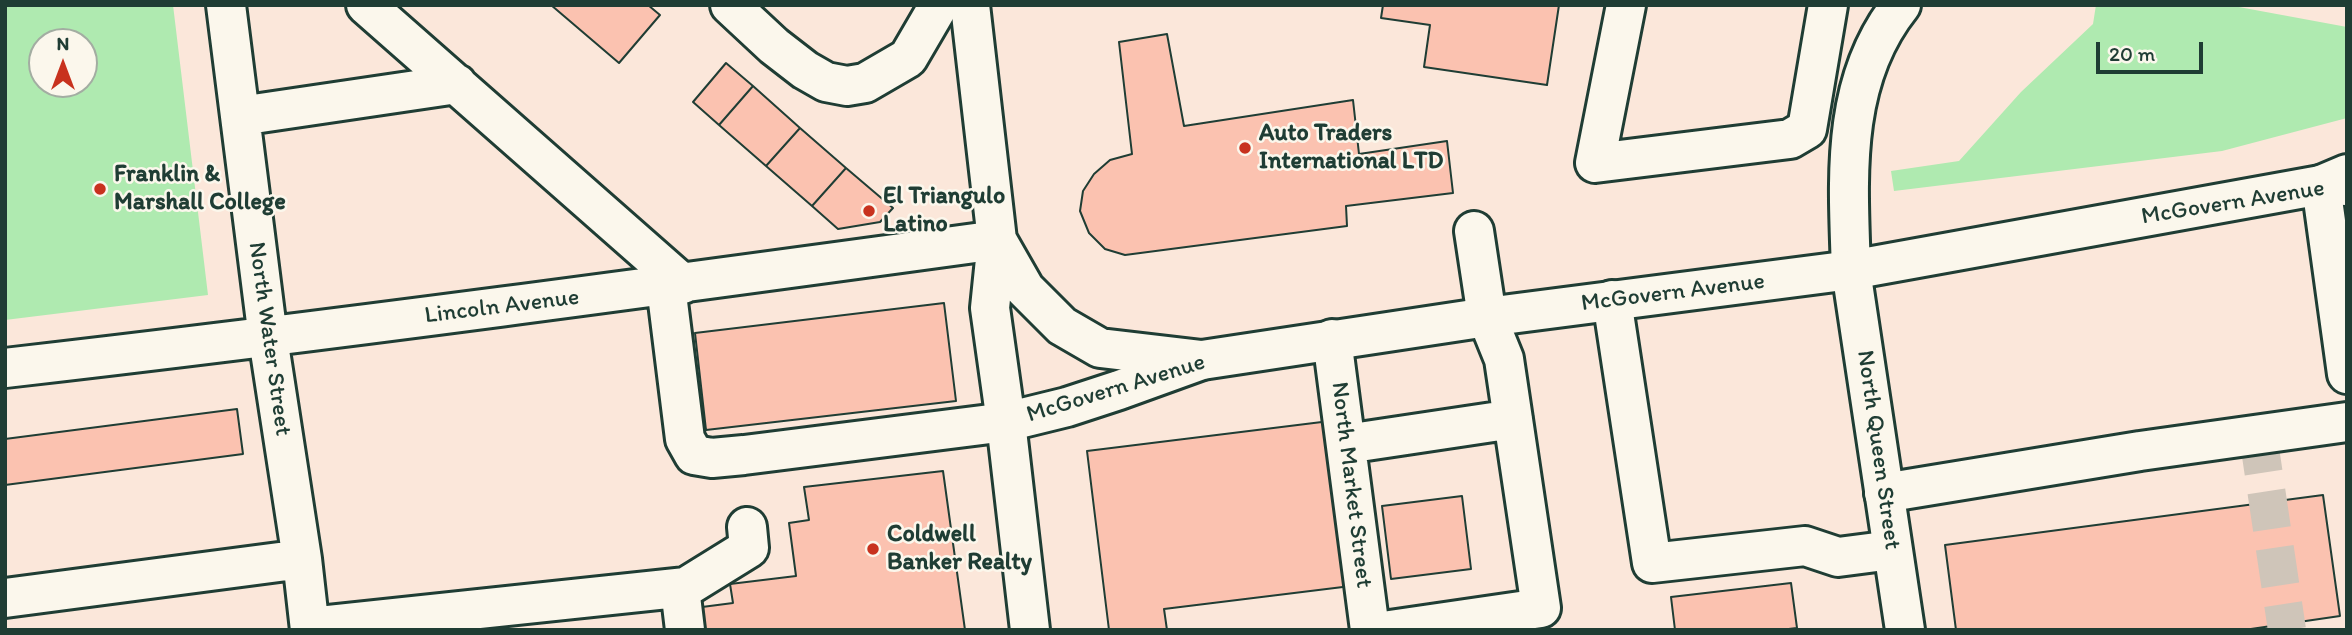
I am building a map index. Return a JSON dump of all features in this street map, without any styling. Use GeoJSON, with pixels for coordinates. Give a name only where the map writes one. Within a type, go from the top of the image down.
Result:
{"type":"FeatureCollection","features":[{"type":"Feature","properties":{"kind":"main road","name":"North Water Street"},"geometry":{"type":"LineString","coordinates":[[226,5],[268,338],[310,629]]}},
{"type":"Feature","properties":{"kind":"main road"},"geometry":{"type":"LineString","coordinates":[[366,5],[457,84],[675,285]]}},
{"type":"Feature","properties":{"kind":"main road"},"geometry":{"type":"LineString","coordinates":[[730,5],[774,46],[805,70],[826,82],[847,86],[865,83],[908,58],[939,5]]}},
{"type":"Feature","properties":{"kind":"main road"},"geometry":{"type":"LineString","coordinates":[[970,5],[998,240],[990,308],[1030,630]]}},
{"type":"Feature","properties":{"kind":"main road"},"geometry":{"type":"LineString","coordinates":[[1626,5],[1595,163],[1790,139],[1807,129],[1828,5]]}},
{"type":"Feature","properties":{"kind":"main road","name":"North Queen Street"},"geometry":{"type":"LineString","coordinates":[[1901,5],[1880,36],[1863,74],[1852,127],[1848,170],[1852,270],[1905,630]]}},
{"type":"Feature","properties":{"kind":"main road"},"geometry":{"type":"LineString","coordinates":[[240,116],[457,84]]}},
{"type":"Feature","properties":{"kind":"main road"},"geometry":{"type":"LineString","coordinates":[[2338,182],[2347,374]]}},
{"type":"Feature","properties":{"kind":"main road","name":"McGovern Avenue"},"geometry":{"type":"LineString","coordinates":[[675,285],[685,439],[694,455],[712,458],[1006,422],[1119,390],[1202,360],[1487,317],[1852,270],[2338,182]]}},
{"type":"Feature","properties":{"kind":"main road"},"geometry":{"type":"LineString","coordinates":[[1390,630],[1541,608],[1504,359],[1487,317],[1474,231]]}},
{"type":"Feature","properties":{"kind":"main road"},"geometry":{"type":"LineString","coordinates":[[998,240],[1025,289],[1062,326],[1100,348],[1202,360]]}},
{"type":"Feature","properties":{"kind":"main road","name":"Lincoln Avenue"},"geometry":{"type":"LineString","coordinates":[[5,368],[268,338],[998,240]]}},
{"type":"Feature","properties":{"kind":"main road"},"geometry":{"type":"LineString","coordinates":[[1612,300],[1651,563],[1805,546],[1838,557],[1892,550]]}},
{"type":"Feature","properties":{"kind":"main road","name":"North Market Street"},"geometry":{"type":"LineString","coordinates":[[1332,340],[1370,630]]}},
{"type":"Feature","properties":{"kind":"main road"},"geometry":{"type":"LineString","coordinates":[[1346,444],[1513,419]]}},
{"type":"Feature","properties":{"kind":"main road"},"geometry":{"type":"LineString","coordinates":[[1884,493],[2140,451],[2347,422]]}},
{"type":"Feature","properties":{"kind":"main road"},"geometry":{"type":"LineString","coordinates":[[310,629],[687,587],[749,548],[747,527]]}},
{"type":"Feature","properties":{"kind":"main road"},"geometry":{"type":"LineString","coordinates":[[5,598],[302,559]]}},
{"type":"Feature","properties":{"kind":"main road"},"geometry":{"type":"LineString","coordinates":[[681,588],[685,630]]}},
{"type":"Feature","properties":{"kind":"green space","name":"Franklin & Marshall College"},"geometry":{"type":"Polygon","coordinates":[[[5,5],[173,5],[208,295],[5,320],[5,5]]]}},
{"type":"Feature","properties":{"kind":"green space"},"geometry":{"type":"Polygon","coordinates":[[[2096,5],[2228,5],[2347,27],[2347,118],[2222,151],[1894,191],[1891,171],[1959,161],[2021,92],[2093,24],[2096,5]]]}},
{"type":"Feature","properties":{"kind":"building"},"geometry":{"type":"Polygon","coordinates":[[[551,5],[648,5],[660,15],[619,63],[551,5]]]}},
{"type":"Feature","properties":{"kind":"building"},"geometry":{"type":"Polygon","coordinates":[[[1383,5],[1559,5],[1547,85],[1424,67],[1430,25],[1381,18],[1383,5]]]}},
{"type":"Feature","properties":{"kind":"building","name":"Auto Traders International LTD"},"geometry":{"type":"Polygon","coordinates":[[[1167,34],[1184,126],[1353,100],[1359,154],[1447,141],[1453,193],[1346,206],[1347,226],[1125,255],[1105,249],[1089,233],[1080,211],[1083,191],[1094,174],[1110,160],[1132,154],[1119,42],[1167,34]]]}},
{"type":"Feature","properties":{"kind":"building"},"geometry":{"type":"Polygon","coordinates":[[[726,63],[753,86],[719,125],[693,102],[726,63]]]}},
{"type":"Feature","properties":{"kind":"building"},"geometry":{"type":"Polygon","coordinates":[[[753,86],[800,128],[766,166],[719,125],[753,86]]]}},
{"type":"Feature","properties":{"kind":"building"},"geometry":{"type":"Polygon","coordinates":[[[800,128],[846,168],[812,206],[766,166],[800,128]]]}},
{"type":"Feature","properties":{"kind":"building"},"geometry":{"type":"Polygon","coordinates":[[[846,168],[893,208],[880,222],[838,229],[812,206],[846,168]]]}},
{"type":"Feature","properties":{"kind":"building"},"geometry":{"type":"Polygon","coordinates":[[[944,303],[956,401],[706,430],[695,333],[944,303]]]}},
{"type":"Feature","properties":{"kind":"building"},"geometry":{"type":"Polygon","coordinates":[[[237,409],[243,454],[5,485],[5,439],[237,409]]]}},
{"type":"Feature","properties":{"kind":"building"},"geometry":{"type":"Polygon","coordinates":[[[1330,421],[1351,586],[1164,609],[1167,630],[1109,630],[1087,451],[1330,421]]]}},
{"type":"Feature","properties":{"kind":"building","name":"Coldwell Banker Realty"},"geometry":{"type":"Polygon","coordinates":[[[943,471],[965,630],[705,630],[702,607],[733,603],[730,584],[796,576],[789,523],[809,520],[804,487],[943,471]]]}},
{"type":"Feature","properties":{"kind":"building"},"geometry":{"type":"Polygon","coordinates":[[[2323,495],[2340,616],[2244,630],[1956,630],[1945,545],[2323,495]]]}},
{"type":"Feature","properties":{"kind":"building"},"geometry":{"type":"Polygon","coordinates":[[[1462,496],[1471,569],[1391,579],[1382,506],[1462,496]]]}},
{"type":"Feature","properties":{"kind":"building"},"geometry":{"type":"Polygon","coordinates":[[[1791,583],[1797,628],[1675,630],[1671,597],[1791,583]]]}},
{"type":"Feature","properties":{"kind":"tunnel"},"geometry":{"type":"LineString","coordinates":[[2258,435],[2287,630]]}},
{"type":"Feature","properties":{"kind":"place","name":"Auto Traders International LTD"},"geometry":{"type":"Point","coordinates":[1245,148]}},
{"type":"Feature","properties":{"kind":"place","name":"Franklin & Marshall College"},"geometry":{"type":"Point","coordinates":[100,189]}},
{"type":"Feature","properties":{"kind":"place","name":"El Triangulo Latino"},"geometry":{"type":"Point","coordinates":[869,211]}},
{"type":"Feature","properties":{"kind":"place","name":"Coldwell Banker Realty"},"geometry":{"type":"Point","coordinates":[873,549]}}]}
